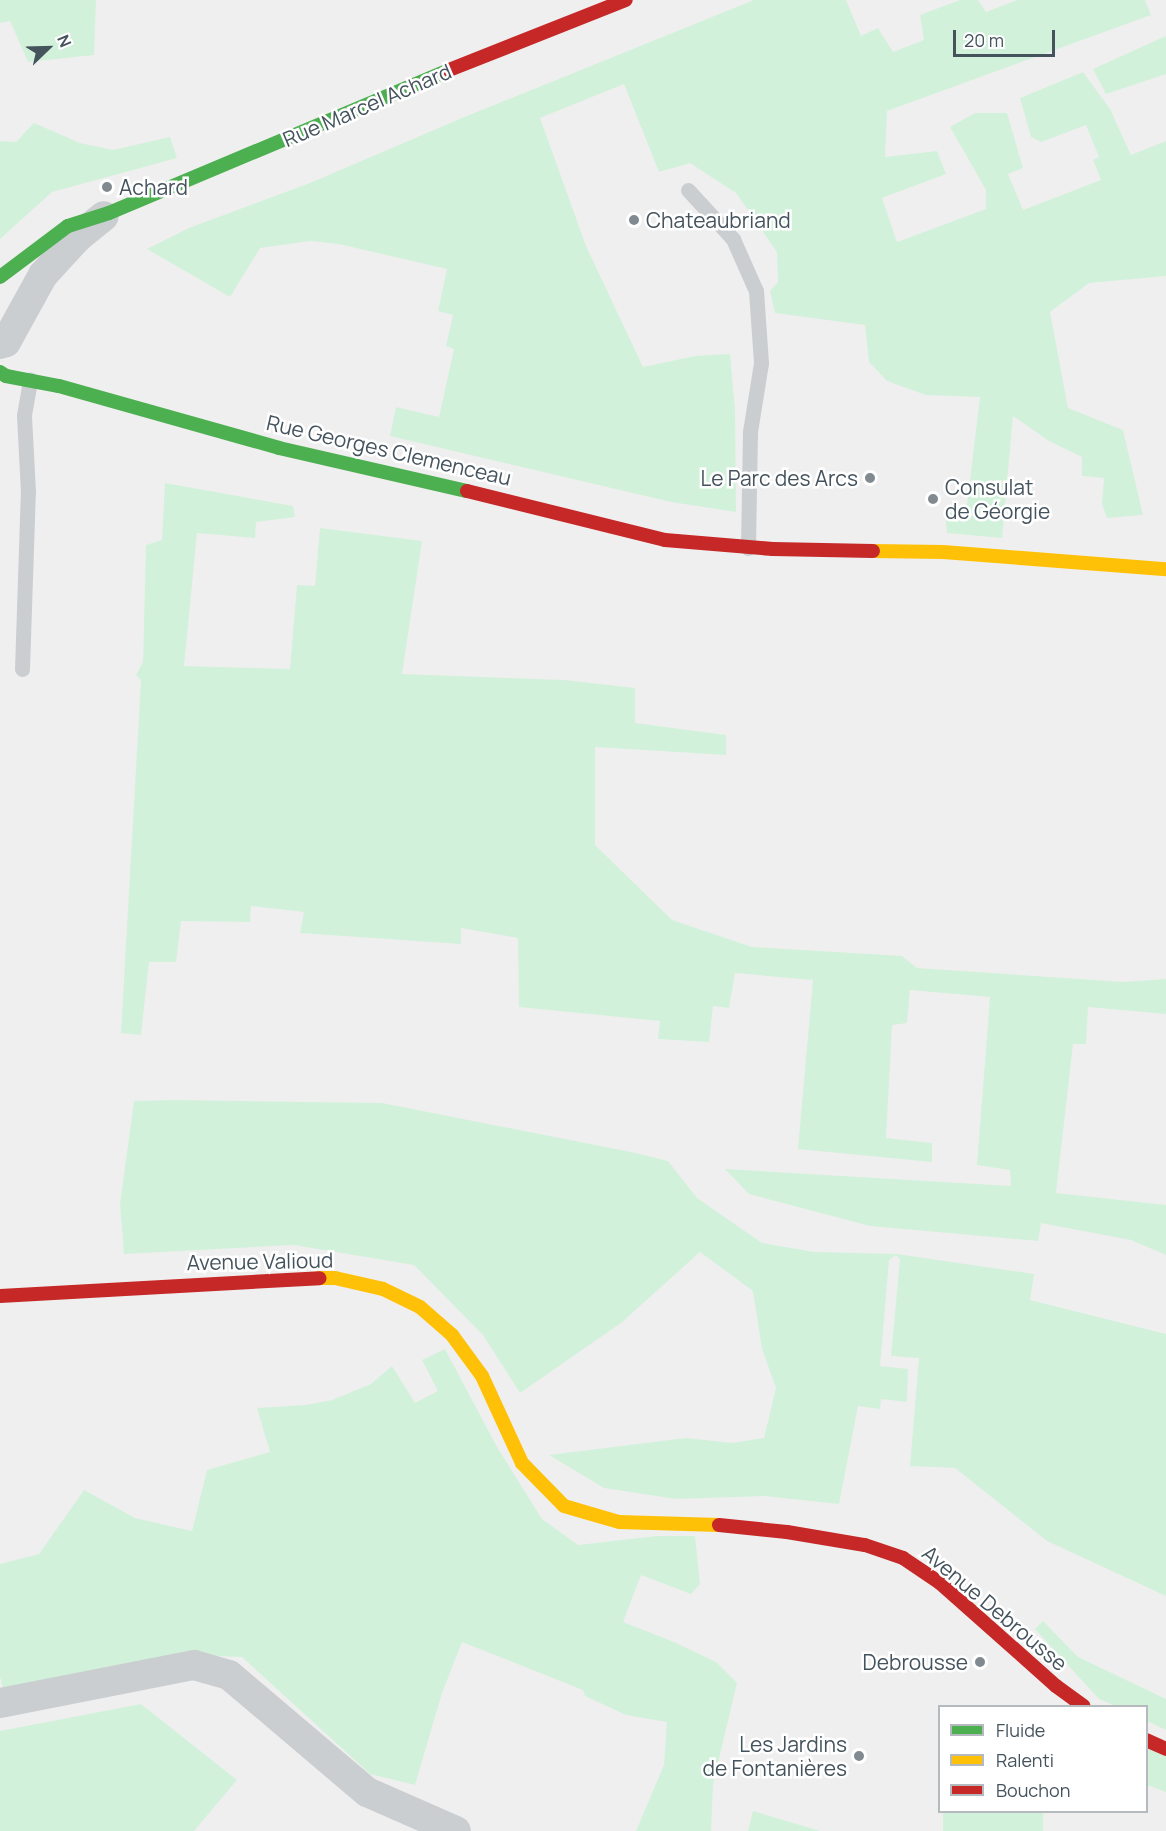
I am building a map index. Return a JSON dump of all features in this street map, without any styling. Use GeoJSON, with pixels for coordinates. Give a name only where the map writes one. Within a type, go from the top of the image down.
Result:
{"type":"FeatureCollection","features":[{"type":"Feature","properties":{"kind":"street","name":"Rue Marcel Achard"},"geometry":{"type":"LineString","coordinates":[[0,277],[68,226],[109,213],[489,53],[626,0]]}},
{"type":"Feature","properties":{"kind":"street","name":"Rue Marcel Achard"},"geometry":{"type":"LineString","coordinates":[[0,344],[6,342],[43,275],[78,237],[109,213]]}},
{"type":"Feature","properties":{"kind":"street","name":"Rue Georges Clemenceau"},"geometry":{"type":"LineString","coordinates":[[0,372],[6,376],[30,380],[279,448],[573,514],[665,540],[748,548],[943,552],[1166,569]]}},
{"type":"Feature","properties":{"kind":"street","name":"Avenue Valioud"},"geometry":{"type":"LineString","coordinates":[[0,1296],[291,1278],[335,1278],[383,1289],[420,1307],[452,1335],[482,1376],[522,1463],[564,1506],[619,1522],[734,1527]]}},
{"type":"Feature","properties":{"kind":"street","name":"Avenue Debrousse"},"geometry":{"type":"LineString","coordinates":[[734,1527],[787,1532],[866,1545],[903,1558],[939,1583],[1056,1686],[1081,1705]]}},
{"type":"Feature","properties":{"kind":"street"},"geometry":{"type":"LineString","coordinates":[[0,1703],[194,1665],[229,1675],[367,1792],[456,1831]]}},
{"type":"Feature","properties":{"kind":"street"},"geometry":{"type":"LineString","coordinates":[[1148,1741],[1166,1749]]}},
{"type":"Feature","properties":{"kind":"lane"},"geometry":{"type":"LineString","coordinates":[[688,190],[733,239],[756,291],[761,363],[750,432],[748,548]]}},
{"type":"Feature","properties":{"kind":"lane"},"geometry":{"type":"LineString","coordinates":[[22,669],[28,492],[24,416],[30,380]]}},
{"type":"Feature","properties":{"kind":"green space"},"geometry":{"type":"Polygon","coordinates":[[[0,0],[96,0],[94,55],[28,62],[10,21],[0,23],[0,0]]]}},
{"type":"Feature","properties":{"kind":"green space"},"geometry":{"type":"Polygon","coordinates":[[[754,0],[846,0],[861,36],[878,28],[893,52],[924,40],[920,15],[960,0],[978,0],[986,12],[1017,0],[1145,0],[1151,15],[887,111],[885,157],[937,151],[946,174],[882,198],[897,242],[986,209],[986,190],[950,127],[975,113],[1007,113],[1023,168],[1008,174],[1023,210],[1101,180],[1093,160],[1099,157],[1086,125],[1041,142],[1031,137],[1020,98],[1083,72],[1110,109],[1131,155],[1166,141],[1166,276],[1089,283],[1050,312],[1068,408],[1123,430],[1143,515],[1107,518],[1102,504],[1104,478],[1082,476],[1082,457],[1049,441],[1013,416],[1002,538],[947,533],[945,513],[966,513],[980,397],[926,395],[887,381],[869,362],[865,325],[775,313],[770,291],[778,282],[777,252],[736,193],[690,163],[659,172],[624,84],[540,118],[586,246],[643,367],[695,356],[730,354],[735,410],[736,512],[671,502],[390,436],[396,407],[439,417],[454,349],[446,346],[453,315],[438,311],[447,269],[339,244],[310,241],[260,248],[230,297],[147,249],[189,228],[310,183],[462,118],[754,0]]]}},
{"type":"Feature","properties":{"kind":"green space"},"geometry":{"type":"Polygon","coordinates":[[[1166,36],[1166,74],[1106,94],[1093,69],[1166,36]]]}},
{"type":"Feature","properties":{"kind":"green space"},"geometry":{"type":"Polygon","coordinates":[[[34,123],[80,143],[113,150],[170,137],[177,158],[52,192],[0,239],[0,141],[16,142],[34,123]]]}},
{"type":"Feature","properties":{"kind":"green space"},"geometry":{"type":"Polygon","coordinates":[[[165,483],[293,506],[295,517],[256,522],[255,538],[197,533],[184,666],[290,669],[297,585],[315,586],[320,528],[422,541],[402,674],[564,680],[635,688],[635,723],[726,735],[726,755],[595,747],[595,845],[672,920],[752,947],[902,956],[917,968],[1124,982],[1166,979],[1166,1014],[1088,1007],[1086,1044],[1073,1044],[1056,1193],[1166,1205],[1166,1255],[1131,1240],[1041,1223],[1038,1241],[870,1226],[749,1194],[725,1169],[1011,1186],[1010,1170],[977,1165],[990,997],[910,990],[907,1023],[892,1025],[886,1138],[932,1143],[932,1162],[798,1149],[813,980],[735,973],[729,1008],[713,1006],[709,1042],[658,1039],[660,1021],[519,1007],[518,938],[461,928],[461,944],[300,933],[304,912],[251,906],[250,922],[181,921],[176,962],[149,962],[141,1035],[121,1033],[141,680],[136,675],[143,662],[146,545],[162,540],[165,483]]]}},
{"type":"Feature","properties":{"kind":"green space"},"geometry":{"type":"Polygon","coordinates":[[[134,1101],[382,1103],[636,1153],[668,1161],[697,1198],[762,1243],[814,1252],[897,1254],[1034,1274],[1030,1300],[1166,1334],[1166,1596],[1047,1541],[955,1468],[910,1466],[919,1358],[891,1356],[900,1259],[896,1255],[889,1260],[880,1366],[908,1369],[907,1402],[881,1399],[880,1409],[858,1406],[839,1504],[764,1496],[676,1499],[604,1488],[549,1455],[686,1438],[732,1443],[764,1438],[776,1388],[762,1349],[753,1291],[700,1252],[621,1323],[520,1393],[483,1335],[414,1265],[294,1245],[124,1254],[120,1204],[134,1101]]]}},
{"type":"Feature","properties":{"kind":"green space"},"geometry":{"type":"Polygon","coordinates":[[[445,1349],[497,1447],[542,1519],[578,1545],[657,1536],[695,1536],[700,1584],[691,1594],[641,1575],[623,1622],[716,1662],[737,1683],[713,1784],[711,1831],[636,1831],[664,1765],[667,1722],[626,1715],[585,1696],[583,1690],[462,1642],[442,1693],[415,1785],[370,1774],[242,1657],[214,1656],[3,1688],[0,1677],[0,1564],[39,1554],[84,1490],[135,1518],[192,1531],[207,1470],[270,1452],[257,1408],[306,1405],[332,1400],[371,1384],[392,1366],[415,1403],[438,1391],[422,1360],[445,1349]]]}},
{"type":"Feature","properties":{"kind":"green space"},"geometry":{"type":"Polygon","coordinates":[[[1043,1621],[1078,1657],[1166,1699],[1166,1730],[1148,1721],[1148,1705],[1113,1705],[1099,1699],[1035,1629],[1043,1621]]]}},
{"type":"Feature","properties":{"kind":"green space"},"geometry":{"type":"Polygon","coordinates":[[[141,1704],[237,1780],[194,1831],[0,1831],[0,1731],[141,1704]]]}},
{"type":"Feature","properties":{"kind":"green space"},"geometry":{"type":"Polygon","coordinates":[[[1148,1748],[1166,1756],[1166,1792],[1148,1785],[1148,1748]]]}},
{"type":"Feature","properties":{"kind":"green space"},"geometry":{"type":"Polygon","coordinates":[[[753,1811],[820,1831],[748,1831],[753,1811]]]}},
{"type":"Feature","properties":{"kind":"green space"},"geometry":{"type":"Polygon","coordinates":[[[943,1813],[1043,1813],[1043,1831],[943,1831],[943,1813]]]}},
{"type":"Feature","properties":{"kind":"traffic: fast"},"geometry":{"type":"LineString","coordinates":[[0,277],[68,226],[109,213],[449,70]]}},
{"type":"Feature","properties":{"kind":"traffic: fast"},"geometry":{"type":"LineString","coordinates":[[0,372],[6,376],[59,386],[279,448],[467,491]]}},
{"type":"Feature","properties":{"kind":"traffic: slow"},"geometry":{"type":"LineString","coordinates":[[873,551],[943,552],[1166,569]]}},
{"type":"Feature","properties":{"kind":"traffic: slow"},"geometry":{"type":"LineString","coordinates":[[319,1278],[335,1278],[383,1289],[420,1307],[452,1335],[482,1376],[522,1463],[564,1506],[619,1522],[719,1525]]}},
{"type":"Feature","properties":{"kind":"traffic: jam"},"geometry":{"type":"LineString","coordinates":[[449,70],[626,0]]}},
{"type":"Feature","properties":{"kind":"traffic: jam"},"geometry":{"type":"LineString","coordinates":[[467,491],[665,540],[773,549],[873,551]]}},
{"type":"Feature","properties":{"kind":"traffic: jam"},"geometry":{"type":"LineString","coordinates":[[0,1296],[319,1278]]}},
{"type":"Feature","properties":{"kind":"traffic: jam"},"geometry":{"type":"LineString","coordinates":[[719,1525],[787,1532],[865,1545],[903,1558],[940,1583],[1056,1686],[1083,1705]]}},
{"type":"Feature","properties":{"kind":"traffic: jam"},"geometry":{"type":"LineString","coordinates":[[1148,1741],[1166,1749]]}},
{"type":"Feature","properties":{"kind":"place","name":"Achard"},"geometry":{"type":"Point","coordinates":[107,187]}},
{"type":"Feature","properties":{"kind":"place","name":"Chateaubriand"},"geometry":{"type":"Point","coordinates":[634,220]}},
{"type":"Feature","properties":{"kind":"place","name":"Le Parc des Arcs"},"geometry":{"type":"Point","coordinates":[870,478]}},
{"type":"Feature","properties":{"kind":"place","name":"Consulat de Géorgie"},"geometry":{"type":"Point","coordinates":[933,499]}},
{"type":"Feature","properties":{"kind":"place","name":"Debrousse"},"geometry":{"type":"Point","coordinates":[980,1662]}},
{"type":"Feature","properties":{"kind":"place","name":"Les Jardins de Fontanières"},"geometry":{"type":"Point","coordinates":[859,1756]}}]}
